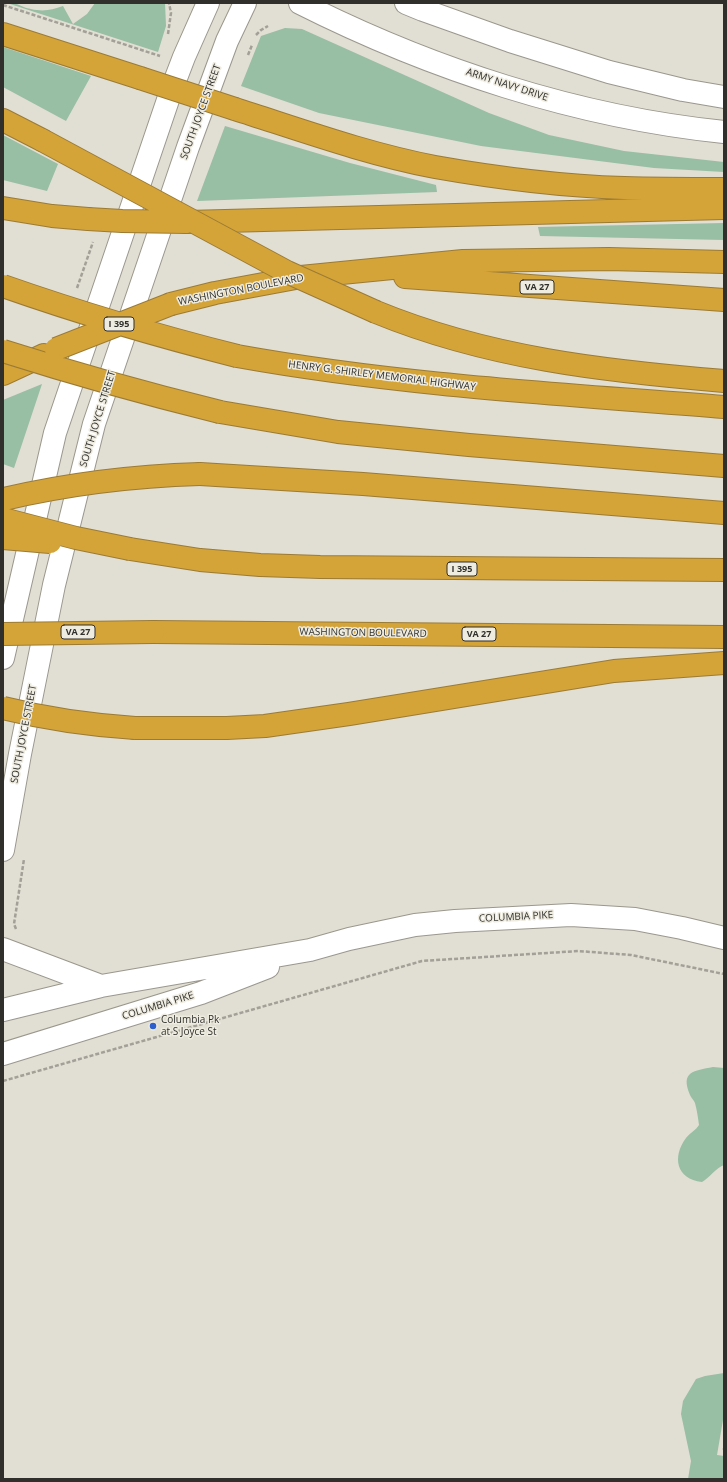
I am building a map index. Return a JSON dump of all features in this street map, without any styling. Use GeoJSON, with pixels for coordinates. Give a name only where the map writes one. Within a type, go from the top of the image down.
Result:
{"type":"FeatureCollection","features":[{"type":"Feature","properties":{"kind":"highway"},"geometry":{"type":"LineString","coordinates":[[3,34],[347,145],[434,166],[475,174],[547,182],[623,188],[724,189]]}},
{"type":"Feature","properties":{"kind":"highway"},"geometry":{"type":"LineString","coordinates":[[3,120],[287,272],[376,312],[437,335],[506,353],[596,368],[724,381]]}},
{"type":"Feature","properties":{"kind":"highway"},"geometry":{"type":"LineString","coordinates":[[3,208],[52,216],[88,219],[187,222],[724,208]]}},
{"type":"Feature","properties":{"kind":"highway"},"geometry":{"type":"LineString","coordinates":[[350,273],[463,261],[609,259],[724,262]]}},
{"type":"Feature","properties":{"kind":"highway","name":"VA 27"},"geometry":{"type":"LineString","coordinates":[[350,273],[724,300]]}},
{"type":"Feature","properties":{"kind":"highway","name":"WASHINGTON BOULEVARD"},"geometry":{"type":"LineString","coordinates":[[3,374],[56,349],[171,304],[215,293],[293,279],[350,273]]}},
{"type":"Feature","properties":{"kind":"highway","name":"HENRY G. SHIRLEY MEMORIAL HIGHWAY"},"geometry":{"type":"LineString","coordinates":[[3,286],[79,312],[184,343],[237,356],[299,367],[425,383],[724,407]]}},
{"type":"Feature","properties":{"kind":"highway"},"geometry":{"type":"LineString","coordinates":[[3,351],[98,381],[220,412],[346,433],[462,445],[724,466]]}},
{"type":"Feature","properties":{"kind":"highway"},"geometry":{"type":"LineString","coordinates":[[3,505],[37,491],[123,479],[200,474],[363,484],[724,513]]}},
{"type":"Feature","properties":{"kind":"highway","name":"I 395"},"geometry":{"type":"LineString","coordinates":[[3,505],[76,538],[130,549],[200,560],[260,565],[320,567],[724,570]]}},
{"type":"Feature","properties":{"kind":"highway"},"geometry":{"type":"LineString","coordinates":[[3,538],[130,549]]}},
{"type":"Feature","properties":{"kind":"highway","name":"WASHINGTON BOULEVARD"},"geometry":{"type":"LineString","coordinates":[[3,634],[154,632],[724,637]]}},
{"type":"Feature","properties":{"kind":"highway"},"geometry":{"type":"LineString","coordinates":[[3,708],[57,720],[135,728],[226,728],[265,726],[614,671],[724,663]]}},
{"type":"Feature","properties":{"kind":"main road"},"geometry":{"type":"LineString","coordinates":[[3,658],[54,433],[171,91],[208,3]]}},
{"type":"Feature","properties":{"kind":"main road","name":"SOUTH JOYCE STREET"},"geometry":{"type":"LineString","coordinates":[[3,850],[20,754],[54,584],[94,424],[190,140],[227,41],[245,3]]}},
{"type":"Feature","properties":{"kind":"main road","name":"ARMY NAVY DRIVE"},"geometry":{"type":"LineString","coordinates":[[300,3],[374,38],[446,66],[551,100],[643,121],[678,127],[724,132]]}},
{"type":"Feature","properties":{"kind":"main road"},"geometry":{"type":"LineString","coordinates":[[406,3],[503,39],[609,72],[683,90],[724,96]]}},
{"type":"Feature","properties":{"kind":"main road","name":"COLUMBIA PIKE"},"geometry":{"type":"LineString","coordinates":[[3,1054],[201,993],[310,950],[348,939],[415,925],[532,916],[571,915],[635,919],[724,938]]}},
{"type":"Feature","properties":{"kind":"main road"},"geometry":{"type":"LineString","coordinates":[[3,949],[101,986]]}},
{"type":"Feature","properties":{"kind":"main road","name":"COLUMBIA PIKE"},"geometry":{"type":"LineString","coordinates":[[3,1010],[101,986],[310,950]]}},
{"type":"Feature","properties":{"kind":"path"},"geometry":{"type":"LineString","coordinates":[[3,5],[162,57]]}},
{"type":"Feature","properties":{"kind":"path"},"geometry":{"type":"LineString","coordinates":[[3,1081],[422,961],[578,951],[631,955],[724,974]]}},
{"type":"Feature","properties":{"kind":"green space"},"geometry":{"type":"Polygon","coordinates":[[[7,3],[40,10],[63,6],[73,24],[87,14],[95,3],[165,3],[166,26],[158,52],[7,3]]]}},
{"type":"Feature","properties":{"kind":"green space"},"geometry":{"type":"Polygon","coordinates":[[[285,28],[302,29],[489,113],[549,135],[624,151],[724,162],[724,172],[654,168],[481,146],[319,113],[241,86],[261,36],[285,28]]]}},
{"type":"Feature","properties":{"kind":"green space"},"geometry":{"type":"Polygon","coordinates":[[[3,47],[91,76],[66,121],[3,87],[3,47]]]}},
{"type":"Feature","properties":{"kind":"green space"},"geometry":{"type":"Polygon","coordinates":[[[225,126],[350,163],[436,185],[437,192],[197,201],[225,126]]]}},
{"type":"Feature","properties":{"kind":"green space"},"geometry":{"type":"Polygon","coordinates":[[[3,135],[58,164],[47,191],[3,180],[3,135]]]}},
{"type":"Feature","properties":{"kind":"green space"},"geometry":{"type":"Polygon","coordinates":[[[724,223],[724,240],[540,236],[538,227],[724,223]]]}},
{"type":"Feature","properties":{"kind":"green space"},"geometry":{"type":"Polygon","coordinates":[[[42,384],[14,468],[3,464],[3,400],[42,384]]]}},
{"type":"Feature","properties":{"kind":"green space"},"geometry":{"type":"Polygon","coordinates":[[[713,1067],[724,1068],[724,1165],[702,1182],[687,1177],[679,1166],[678,1159],[679,1152],[686,1138],[699,1125],[695,1103],[690,1096],[687,1087],[688,1077],[695,1071],[713,1067]]]}},
{"type":"Feature","properties":{"kind":"green space"},"geometry":{"type":"Polygon","coordinates":[[[724,1373],[724,1414],[717,1455],[724,1456],[724,1479],[688,1479],[691,1461],[681,1414],[683,1401],[696,1379],[724,1373]]]}},
{"type":"Feature","properties":{"kind":"place","name":"Columbia Pk at S Joyce St"},"geometry":{"type":"Point","coordinates":[153,1026]}}]}
